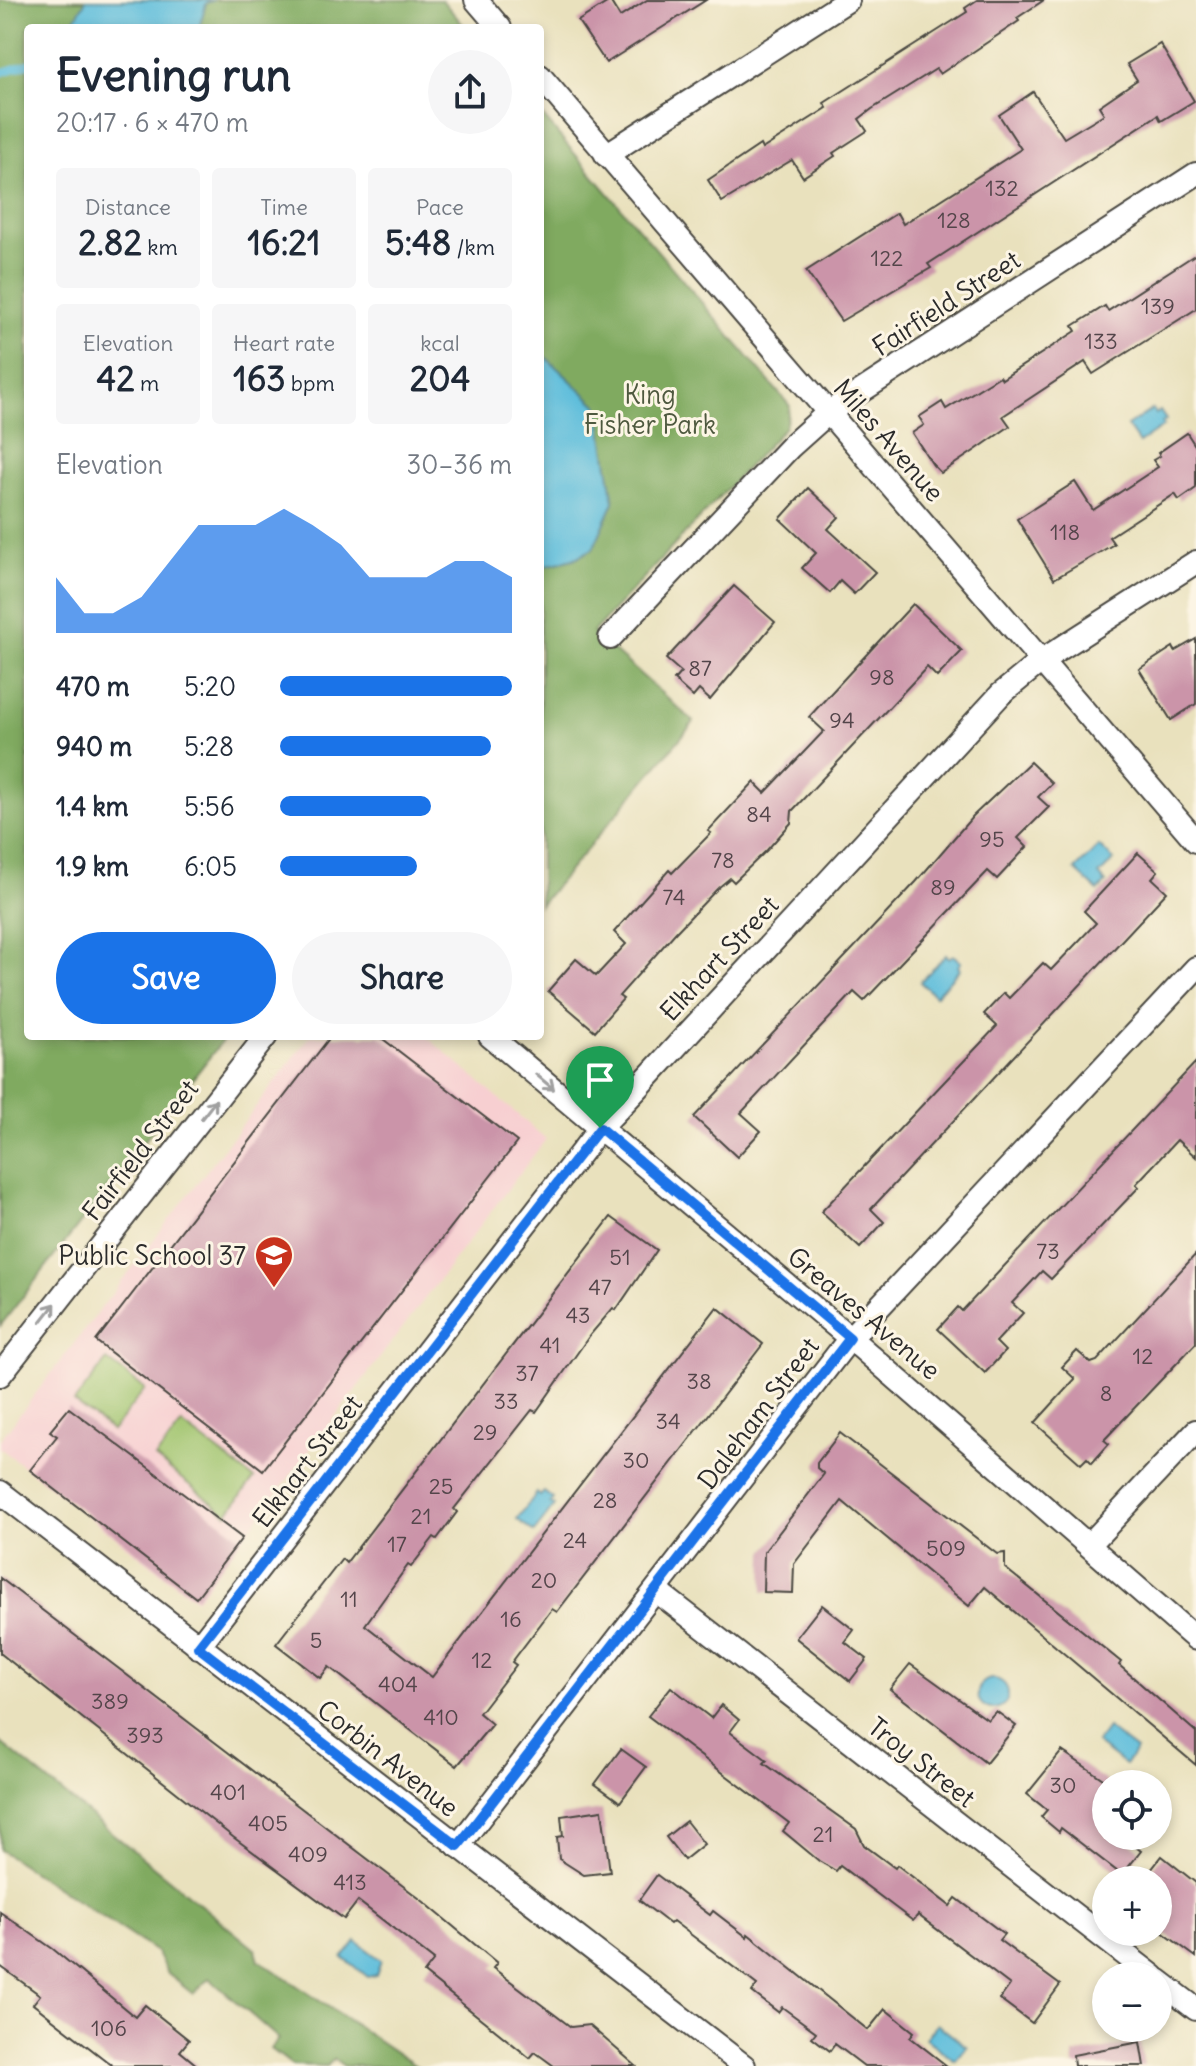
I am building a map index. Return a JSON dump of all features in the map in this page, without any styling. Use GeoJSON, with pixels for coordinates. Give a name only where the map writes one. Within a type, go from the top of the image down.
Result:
{"type":"FeatureCollection","features":[{"type":"Feature","properties":{"kind":"street"},"geometry":{"type":"LineString","coordinates":[[476,0],[497,24]]}},
{"type":"Feature","properties":{"kind":"street"},"geometry":{"type":"LineString","coordinates":[[606,155],[848,0]]}},
{"type":"Feature","properties":{"kind":"street","name":"Miles Avenue"},"geometry":{"type":"LineString","coordinates":[[544,81],[1196,841]]}},
{"type":"Feature","properties":{"kind":"street","name":"Fairfield Street"},"geometry":{"type":"LineString","coordinates":[[610,638],[790,447],[829,412],[1196,174]]}},
{"type":"Feature","properties":{"kind":"street","name":"Elkhart Street"},"geometry":{"type":"LineString","coordinates":[[198,1647],[600,1128],[1001,694],[1041,661],[1196,562]]}},
{"type":"Feature","properties":{"kind":"street","name":"Daleham Street"},"geometry":{"type":"LineString","coordinates":[[458,1846],[658,1592],[850,1338],[1196,968]]}},
{"type":"Feature","properties":{"kind":"street","name":"Fairfield Street"},"geometry":{"type":"LineString","coordinates":[[0,1375],[263,1040]]}},
{"type":"Feature","properties":{"kind":"street","name":"Greaves Avenue"},"geometry":{"type":"LineString","coordinates":[[495,1040],[850,1338],[1196,1639]]}},
{"type":"Feature","properties":{"kind":"street"},"geometry":{"type":"LineString","coordinates":[[1090,1544],[1196,1431]]}},
{"type":"Feature","properties":{"kind":"street","name":"Corbin Avenue"},"geometry":{"type":"LineString","coordinates":[[0,1492],[744,2066]]}},
{"type":"Feature","properties":{"kind":"street","name":"Troy Street"},"geometry":{"type":"LineString","coordinates":[[658,1592],[1135,1962]]}},
{"type":"Feature","properties":{"kind":"street"},"geometry":{"type":"LineString","coordinates":[[1172,1991],[1196,2009]]}},
{"type":"Feature","properties":{"kind":"shaded area","name":"Public School 37"},"geometry":{"type":"Polygon","coordinates":[[[307,1040],[431,1040],[546,1139],[196,1600],[0,1448],[0,1440],[307,1040]]]}},
{"type":"Feature","properties":{"kind":"green space"},"geometry":{"type":"Polygon","coordinates":[[[0,0],[86,0],[72,24],[24,24],[24,1040],[223,1040],[0,1326],[0,0]]]}},
{"type":"Feature","properties":{"kind":"green space"},"geometry":{"type":"Polygon","coordinates":[[[214,0],[442,0],[463,24],[200,24],[206,3],[214,0]]]}},
{"type":"Feature","properties":{"kind":"green space","name":"King Fisher Park"},"geometry":{"type":"Polygon","coordinates":[[[544,118],[790,406],[785,427],[593,632],[694,722],[544,900],[544,566],[573,559],[593,549],[614,502],[598,406],[544,356],[544,118]]]}},
{"type":"Feature","properties":{"kind":"green space"},"geometry":{"type":"Polygon","coordinates":[[[107,1360],[145,1389],[112,1431],[74,1402],[107,1360]]]}},
{"type":"Feature","properties":{"kind":"green space"},"geometry":{"type":"Polygon","coordinates":[[[182,1424],[254,1479],[227,1514],[155,1458],[182,1424]]]}},
{"type":"Feature","properties":{"kind":"green space"},"geometry":{"type":"Polygon","coordinates":[[[0,1742],[256,1950],[259,1960],[416,2066],[344,2066],[334,2059],[327,2066],[292,2065],[271,2049],[279,2039],[209,1978],[193,1994],[168,1974],[156,1952],[0,1850],[0,1742]]]}},
{"type":"Feature","properties":{"kind":"water"},"geometry":{"type":"Polygon","coordinates":[[[86,0],[214,0],[206,3],[200,24],[72,24],[86,0]]]}},
{"type":"Feature","properties":{"kind":"water"},"geometry":{"type":"Polygon","coordinates":[[[544,356],[598,406],[614,502],[593,549],[573,559],[544,566],[544,356]]]}},
{"type":"Feature","properties":{"kind":"water"},"geometry":{"type":"Polygon","coordinates":[[[1153,409],[1156,414],[1160,411],[1166,420],[1162,423],[1164,426],[1139,443],[1127,426],[1153,409]]]}},
{"type":"Feature","properties":{"kind":"water"},"geometry":{"type":"Polygon","coordinates":[[[1099,846],[1114,860],[1099,875],[1106,883],[1098,891],[1075,870],[1099,846]]]}},
{"type":"Feature","properties":{"kind":"water"},"geometry":{"type":"Polygon","coordinates":[[[946,955],[949,958],[953,955],[961,962],[958,966],[960,969],[935,996],[920,982],[946,955]]]}},
{"type":"Feature","properties":{"kind":"water"},"geometry":{"type":"Polygon","coordinates":[[[544,1492],[553,1499],[550,1503],[554,1506],[534,1532],[517,1519],[537,1493],[540,1496],[544,1492]]]}},
{"type":"Feature","properties":{"kind":"water"},"geometry":{"type":"Polygon","coordinates":[[[993,1679],[1004,1683],[1008,1694],[1004,1705],[993,1709],[982,1705],[978,1694],[982,1683],[993,1679]]]}},
{"type":"Feature","properties":{"kind":"water"},"geometry":{"type":"Polygon","coordinates":[[[1107,1728],[1136,1750],[1125,1765],[1096,1743],[1107,1728]]]}},
{"type":"Feature","properties":{"kind":"water"},"geometry":{"type":"Polygon","coordinates":[[[356,1941],[381,1960],[376,1975],[368,1977],[343,1958],[356,1941]]]}},
{"type":"Feature","properties":{"kind":"water"},"geometry":{"type":"Polygon","coordinates":[[[937,2024],[967,2047],[955,2061],[925,2038],[937,2024]]]}},
{"type":"Feature","properties":{"kind":"building"},"geometry":{"type":"Polygon","coordinates":[[[647,0],[706,0],[606,63],[578,21],[610,1],[620,17],[647,0]]]}},
{"type":"Feature","properties":{"kind":"building"},"geometry":{"type":"Polygon","coordinates":[[[977,0],[1044,0],[1017,18],[1019,21],[940,74],[936,69],[872,109],[859,119],[867,131],[803,177],[792,160],[722,202],[708,180],[760,145],[762,149],[827,108],[824,103],[967,12],[965,8],[977,0]]]}},
{"type":"Feature","properties":{"kind":"building"},"geometry":{"type":"Polygon","coordinates":[[[1160,44],[1194,101],[1161,121],[1158,115],[928,264],[931,268],[841,321],[806,271],[897,213],[903,224],[1021,149],[999,115],[1033,92],[1064,138],[1104,114],[1099,106],[1137,80],[1127,64],[1160,44]]]}},
{"type":"Feature","properties":{"kind":"building"},"geometry":{"type":"Polygon","coordinates":[[[1196,254],[1196,309],[1093,374],[1085,362],[1003,416],[1010,426],[974,451],[941,473],[933,465],[912,433],[924,425],[919,417],[942,402],[946,409],[1000,376],[1002,379],[1076,331],[1073,326],[1105,306],[1108,311],[1196,254]]]}},
{"type":"Feature","properties":{"kind":"building"},"geometry":{"type":"Polygon","coordinates":[[[1187,433],[1196,447],[1196,488],[1179,500],[1175,494],[1109,537],[1114,544],[1054,579],[1017,519],[1075,482],[1093,510],[1158,467],[1153,460],[1160,456],[1158,453],[1187,433]]]}},
{"type":"Feature","properties":{"kind":"building"},"geometry":{"type":"Polygon","coordinates":[[[808,488],[839,517],[828,529],[875,572],[854,594],[840,581],[830,593],[802,568],[816,553],[780,519],[808,488]]]}},
{"type":"Feature","properties":{"kind":"building"},"geometry":{"type":"Polygon","coordinates":[[[734,586],[775,622],[710,700],[699,690],[693,697],[674,680],[681,672],[666,659],[734,586]]]}},
{"type":"Feature","properties":{"kind":"building"},"geometry":{"type":"Polygon","coordinates":[[[913,604],[962,651],[937,677],[927,667],[792,811],[791,823],[767,850],[734,882],[730,878],[718,888],[675,933],[619,996],[623,999],[595,1031],[548,991],[576,959],[596,976],[626,944],[614,932],[669,870],[672,873],[711,833],[708,831],[754,782],[765,793],[824,731],[809,717],[913,604]]]}},
{"type":"Feature","properties":{"kind":"building"},"geometry":{"type":"Polygon","coordinates":[[[1196,639],[1196,704],[1171,720],[1139,669],[1173,647],[1175,651],[1196,639]]]}},
{"type":"Feature","properties":{"kind":"building"},"geometry":{"type":"Polygon","coordinates":[[[1030,762],[1052,783],[1038,797],[1049,807],[1018,838],[1027,847],[997,879],[988,871],[864,1001],[854,992],[809,1040],[741,1113],[761,1131],[737,1157],[694,1117],[916,882],[973,816],[1030,762]]]}},
{"type":"Feature","properties":{"kind":"building"},"geometry":{"type":"Polygon","coordinates":[[[1138,853],[1158,871],[1152,878],[1167,892],[871,1209],[884,1222],[860,1248],[821,1212],[997,1026],[984,1014],[1004,993],[1009,998],[1043,963],[1051,970],[1096,923],[1084,911],[1138,853]]]}},
{"type":"Feature","properties":{"kind":"building","name":"Public School 37"},"geometry":{"type":"Polygon","coordinates":[[[328,1040],[384,1040],[517,1142],[263,1470],[96,1341],[328,1040]]]}},
{"type":"Feature","properties":{"kind":"building"},"geometry":{"type":"Polygon","coordinates":[[[1196,1062],[1196,1157],[1177,1140],[1136,1184],[1139,1187],[1051,1279],[1042,1271],[1012,1303],[1023,1313],[996,1342],[1005,1351],[985,1373],[938,1329],[958,1307],[962,1311],[1196,1062]]]}},
{"type":"Feature","properties":{"kind":"building"},"geometry":{"type":"Polygon","coordinates":[[[611,1217],[657,1250],[616,1310],[613,1308],[590,1335],[536,1412],[532,1410],[454,1509],[457,1512],[437,1539],[434,1537],[411,1567],[408,1565],[365,1625],[432,1677],[717,1307],[763,1344],[557,1612],[552,1609],[512,1662],[516,1665],[479,1713],[492,1724],[457,1766],[329,1667],[320,1678],[276,1644],[342,1559],[346,1563],[611,1217]]]}},
{"type":"Feature","properties":{"kind":"building"},"geometry":{"type":"Polygon","coordinates":[[[1196,1254],[1196,1343],[1104,1440],[1109,1444],[1092,1463],[1087,1458],[1081,1464],[1035,1423],[1075,1379],[1062,1367],[1077,1351],[1091,1363],[1097,1361],[1196,1254]]]}},
{"type":"Feature","properties":{"kind":"building"},"geometry":{"type":"Polygon","coordinates":[[[69,1408],[242,1538],[196,1598],[30,1470],[57,1436],[50,1431],[69,1408]]]}},
{"type":"Feature","properties":{"kind":"building"},"geometry":{"type":"Polygon","coordinates":[[[840,1433],[997,1554],[1005,1553],[1005,1568],[1121,1662],[1119,1665],[1196,1732],[1196,1765],[985,1587],[969,1606],[842,1501],[794,1564],[793,1593],[763,1592],[764,1552],[824,1474],[817,1468],[817,1463],[840,1433]]]}},
{"type":"Feature","properties":{"kind":"building"},"geometry":{"type":"Polygon","coordinates":[[[0,1578],[424,1902],[497,1963],[493,1968],[571,2027],[589,2025],[636,2066],[554,2066],[535,2052],[530,2058],[424,1973],[434,1960],[358,1901],[344,1919],[233,1837],[0,1653],[0,1578]]]}},
{"type":"Feature","properties":{"kind":"building"},"geometry":{"type":"Polygon","coordinates":[[[822,1605],[854,1630],[845,1642],[867,1659],[850,1681],[796,1638],[822,1605]]]}},
{"type":"Feature","properties":{"kind":"building"},"geometry":{"type":"Polygon","coordinates":[[[910,1664],[988,1720],[996,1711],[1016,1726],[986,1763],[890,1689],[910,1664]]]}},
{"type":"Feature","properties":{"kind":"building"},"geometry":{"type":"Polygon","coordinates":[[[671,1687],[711,1718],[721,1705],[739,1720],[730,1732],[767,1760],[764,1763],[856,1829],[864,1845],[895,1868],[897,1865],[950,1906],[956,1898],[1004,1934],[999,1940],[1060,1985],[1032,2023],[1000,1999],[1010,1985],[918,1915],[913,1921],[840,1866],[836,1871],[819,1861],[783,1831],[789,1823],[648,1716],[671,1687]]]}},
{"type":"Feature","properties":{"kind":"building"},"geometry":{"type":"Polygon","coordinates":[[[621,1749],[646,1767],[620,1802],[595,1784],[621,1749]]]}},
{"type":"Feature","properties":{"kind":"building"},"geometry":{"type":"Polygon","coordinates":[[[1062,1751],[1092,1771],[1092,1850],[1141,1851],[1129,1866],[1110,1866],[1061,1828],[1059,1832],[1041,1817],[1047,1810],[1027,1794],[1062,1751]]]}},
{"type":"Feature","properties":{"kind":"building"},"geometry":{"type":"Polygon","coordinates":[[[602,1810],[610,1872],[584,1875],[559,1859],[557,1837],[563,1836],[561,1816],[602,1810]]]}},
{"type":"Feature","properties":{"kind":"building"},"geometry":{"type":"Polygon","coordinates":[[[686,1821],[704,1844],[684,1860],[666,1837],[686,1821]]]}},
{"type":"Feature","properties":{"kind":"building"},"geometry":{"type":"Polygon","coordinates":[[[1162,1856],[1196,1883],[1196,1957],[1172,1939],[1172,1866],[1154,1866],[1162,1856]]]}},
{"type":"Feature","properties":{"kind":"building"},"geometry":{"type":"Polygon","coordinates":[[[657,1875],[710,1915],[713,1911],[747,1937],[748,1934],[868,2030],[885,2009],[914,2032],[910,2037],[947,2066],[864,2066],[835,2044],[830,2051],[812,2037],[816,2032],[782,2007],[778,2012],[752,1992],[757,1985],[673,1921],[670,1924],[639,1900],[657,1875]]]}},
{"type":"Feature","properties":{"kind":"building"},"geometry":{"type":"Polygon","coordinates":[[[0,1912],[53,1949],[135,2017],[145,2005],[189,2040],[180,2051],[198,2066],[113,2066],[33,2004],[40,1995],[0,1966],[0,1912]]]}},
{"type":"Feature","properties":{"kind":"building"},"geometry":{"type":"Polygon","coordinates":[[[1140,2042],[1144,2066],[1074,2066],[1073,2055],[1140,2042]]]}},
{"type":"Feature","properties":{"kind":"waterway"},"geometry":{"type":"LineString","coordinates":[[0,73],[24,65]]}},
{"type":"Feature","properties":{"kind":"place","name":"Public School 37"},"geometry":{"type":"Point","coordinates":[274,1289]}},
{"type":"Feature","properties":{"kind":"route"},"geometry":{"type":"LineString","coordinates":[[600,1128],[850,1338],[658,1592],[458,1846],[198,1647],[600,1128]]}}]}
